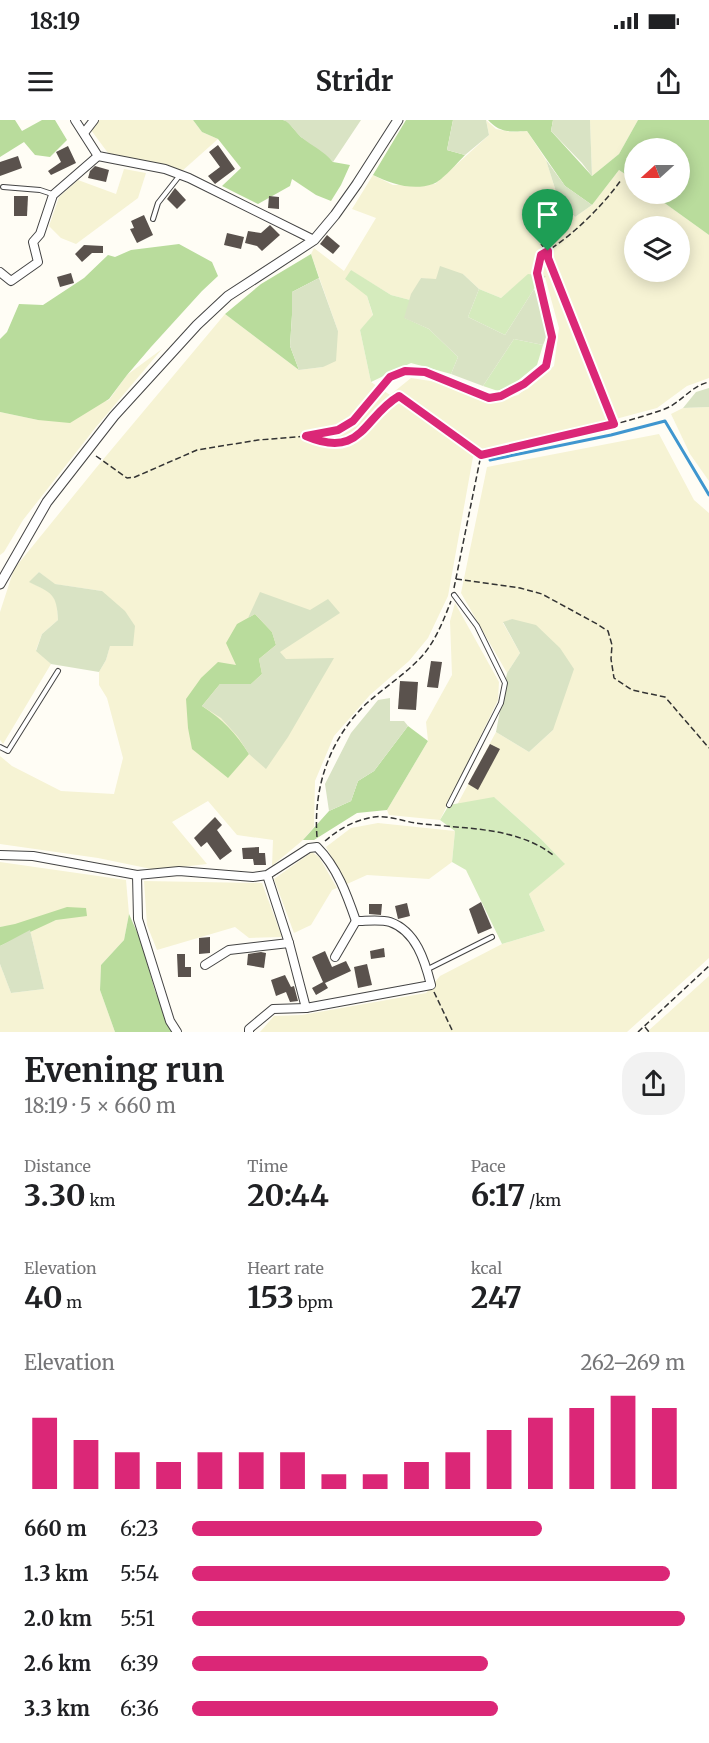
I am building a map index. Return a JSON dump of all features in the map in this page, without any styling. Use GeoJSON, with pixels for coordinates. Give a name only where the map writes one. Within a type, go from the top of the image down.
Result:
{"type":"FeatureCollection","features":[{"type":"Feature","properties":{"kind":"street"},"geometry":{"type":"LineString","coordinates":[[75,120],[98,156],[180,175],[314,240]]}},
{"type":"Feature","properties":{"kind":"street"},"geometry":{"type":"LineString","coordinates":[[84,133],[94,120]]}},
{"type":"Feature","properties":{"kind":"street"},"geometry":{"type":"LineString","coordinates":[[0,584],[47,502],[114,416],[197,325],[228,296],[314,240],[357,184],[398,120]]}},
{"type":"Feature","properties":{"kind":"street"},"geometry":{"type":"LineString","coordinates":[[0,272],[11,281],[38,262],[33,242],[40,234],[53,195],[98,156]]}},
{"type":"Feature","properties":{"kind":"street"},"geometry":{"type":"LineString","coordinates":[[0,855],[33,856],[136,874],[178,871],[253,877],[267,875],[309,848],[317,847],[327,857],[346,894],[356,921]]}},
{"type":"Feature","properties":{"kind":"street"},"geometry":{"type":"LineString","coordinates":[[136,874],[138,919],[170,1020],[177,1032]]}},
{"type":"Feature","properties":{"kind":"street"},"geometry":{"type":"LineString","coordinates":[[267,875],[289,943],[306,1008]]}},
{"type":"Feature","properties":{"kind":"street"},"geometry":{"type":"LineString","coordinates":[[335,957],[356,921]]}},
{"type":"Feature","properties":{"kind":"street"},"geometry":{"type":"LineString","coordinates":[[249,1032],[249,1029],[273,1009],[306,1008],[430,984],[424,960],[407,932],[389,922],[356,921]]}},
{"type":"Feature","properties":{"kind":"street"},"geometry":{"type":"LineString","coordinates":[[205,965],[229,950],[289,943]]}},
{"type":"Feature","properties":{"kind":"lane"},"geometry":{"type":"LineString","coordinates":[[153,219],[158,203],[180,175]]}},
{"type":"Feature","properties":{"kind":"lane"},"geometry":{"type":"LineString","coordinates":[[3,187],[40,190],[53,195]]}},
{"type":"Feature","properties":{"kind":"lane"},"geometry":{"type":"LineString","coordinates":[[449,805],[501,703],[505,683],[477,626],[453,595]]}},
{"type":"Feature","properties":{"kind":"lane"},"geometry":{"type":"LineString","coordinates":[[0,747],[8,751],[58,671]]}},
{"type":"Feature","properties":{"kind":"lane"},"geometry":{"type":"LineString","coordinates":[[427,970],[492,937]]}},
{"type":"Feature","properties":{"kind":"path"},"geometry":{"type":"LineString","coordinates":[[88,450],[127,478],[135,477],[197,450],[338,430],[353,421],[390,377],[405,371],[425,372],[489,398],[501,396],[524,384],[546,366],[552,337],[537,273],[541,255],[609,197],[621,180]]}},
{"type":"Feature","properties":{"kind":"path"},"geometry":{"type":"LineString","coordinates":[[541,244],[548,251],[548,258],[614,424]]}},
{"type":"Feature","properties":{"kind":"path"},"geometry":{"type":"LineString","coordinates":[[306,436],[319,442],[334,443],[354,439],[390,401],[399,396],[481,455],[614,424],[675,405],[692,390],[709,382]]}},
{"type":"Feature","properties":{"kind":"path"},"geometry":{"type":"LineString","coordinates":[[317,847],[315,813],[321,777],[339,737],[365,705],[424,654],[441,626],[453,595],[481,455]]}},
{"type":"Feature","properties":{"kind":"path"},"geometry":{"type":"LineString","coordinates":[[455,578],[520,588],[542,594],[597,624],[608,632],[612,645],[611,659],[614,678],[632,690],[665,697],[709,748]]}},
{"type":"Feature","properties":{"kind":"path"},"geometry":{"type":"LineString","coordinates":[[317,847],[341,827],[376,817],[468,827],[520,838],[540,844],[554,855]]}},
{"type":"Feature","properties":{"kind":"path"},"geometry":{"type":"LineString","coordinates":[[638,1032],[709,966]]}},
{"type":"Feature","properties":{"kind":"path"},"geometry":{"type":"LineString","coordinates":[[430,984],[453,1032]]}},
{"type":"Feature","properties":{"kind":"path"},"geometry":{"type":"LineString","coordinates":[[644,1026],[649,1032]]}},
{"type":"Feature","properties":{"kind":"shaded area"},"geometry":{"type":"Polygon","coordinates":[[[98,120],[193,120],[202,132],[218,139],[182,171],[108,153],[91,130],[98,120]]]}},
{"type":"Feature","properties":{"kind":"shaded area"},"geometry":{"type":"Polygon","coordinates":[[[486,120],[496,129],[512,132],[527,131],[546,160],[558,198],[575,217],[592,205],[619,170],[624,173],[624,204],[666,204],[683,216],[624,216],[624,282],[690,282],[690,221],[709,235],[709,378],[687,386],[657,408],[473,457],[448,596],[428,638],[409,661],[370,695],[334,736],[315,781],[314,827],[303,840],[272,866],[273,840],[237,835],[208,801],[172,822],[207,864],[156,870],[98,858],[0,844],[0,756],[12,766],[61,791],[114,794],[123,758],[107,698],[99,685],[99,672],[106,660],[110,645],[102,591],[54,584],[39,572],[30,582],[50,592],[57,603],[58,620],[42,634],[36,650],[51,664],[3,744],[0,740],[0,612],[14,569],[225,314],[299,370],[323,367],[338,331],[311,254],[314,248],[344,271],[376,218],[352,209],[373,175],[393,185],[435,184],[489,135],[486,120]],[[350,270],[367,296],[373,316],[360,330],[371,382],[390,395],[411,378],[437,382],[489,404],[518,395],[554,366],[559,328],[545,277],[528,275],[501,298],[479,289],[463,274],[436,280],[421,278],[410,300],[391,295],[350,270]]]}},
{"type":"Feature","properties":{"kind":"shaded area"},"geometry":{"type":"Polygon","coordinates":[[[590,120],[638,120],[628,138],[624,138],[624,145],[619,154],[592,176],[590,120]]]}},
{"type":"Feature","properties":{"kind":"shaded area"},"geometry":{"type":"Polygon","coordinates":[[[124,169],[146,173],[138,198],[76,244],[61,238],[49,226],[59,197],[78,180],[116,194],[124,169]]]}},
{"type":"Feature","properties":{"kind":"shaded area"},"geometry":{"type":"Polygon","coordinates":[[[162,349],[96,427],[23,520],[0,555],[0,412],[38,420],[109,400],[127,375],[162,349]]]}},
{"type":"Feature","properties":{"kind":"shaded area"},"geometry":{"type":"Polygon","coordinates":[[[709,407],[709,481],[690,454],[671,414],[683,408],[709,407]]]}},
{"type":"Feature","properties":{"kind":"shaded area"},"geometry":{"type":"Polygon","coordinates":[[[659,434],[694,500],[709,513],[709,958],[627,1032],[260,1032],[274,1016],[302,1015],[426,993],[440,976],[502,944],[545,931],[529,894],[564,863],[495,798],[457,805],[496,732],[529,752],[553,730],[512,619],[503,623],[520,653],[507,673],[461,593],[487,467],[659,434]]]}},
{"type":"Feature","properties":{"kind":"shaded area"},"geometry":{"type":"Polygon","coordinates":[[[455,603],[499,682],[498,700],[440,820],[389,815],[387,810],[428,741],[426,722],[452,675],[450,621],[455,603]]]}},
{"type":"Feature","properties":{"kind":"shaded area"},"geometry":{"type":"Polygon","coordinates":[[[378,823],[455,831],[452,862],[429,879],[367,875],[347,884],[326,847],[351,828],[378,823]]]}},
{"type":"Feature","properties":{"kind":"shaded area"},"geometry":{"type":"Polygon","coordinates":[[[312,852],[319,857],[337,888],[332,890],[311,925],[294,933],[274,879],[312,852]]]}},
{"type":"Feature","properties":{"kind":"shaded area"},"geometry":{"type":"Polygon","coordinates":[[[0,862],[126,880],[129,914],[124,940],[101,965],[100,990],[115,1032],[0,1032],[0,964],[11,993],[44,989],[30,930],[56,920],[87,916],[0,927],[0,862]]]}},
{"type":"Feature","properties":{"kind":"shaded area"},"geometry":{"type":"Polygon","coordinates":[[[144,881],[262,883],[282,937],[249,938],[235,927],[157,950],[147,925],[144,881]]]}},
{"type":"Feature","properties":{"kind":"shaded area"},"geometry":{"type":"Polygon","coordinates":[[[709,976],[709,1032],[647,1032],[709,976]]]}},
{"type":"Feature","properties":{"kind":"green space"},"geometry":{"type":"Polygon","coordinates":[[[0,120],[15,120],[22,131],[42,120],[55,120],[67,140],[50,157],[35,155],[24,142],[0,157],[0,120]]]}},
{"type":"Feature","properties":{"kind":"green space"},"geometry":{"type":"Polygon","coordinates":[[[193,120],[287,121],[301,137],[325,152],[333,162],[350,165],[331,201],[316,195],[292,179],[290,186],[258,204],[222,186],[241,168],[218,139],[202,132],[193,120]]]}},
{"type":"Feature","properties":{"kind":"green space"},"geometry":{"type":"Polygon","coordinates":[[[283,120],[361,120],[333,162],[283,120]]]}},
{"type":"Feature","properties":{"kind":"green space"},"geometry":{"type":"Polygon","coordinates":[[[406,120],[453,120],[447,150],[465,155],[433,184],[418,187],[402,186],[373,175],[406,120]]]}},
{"type":"Feature","properties":{"kind":"green space"},"geometry":{"type":"Polygon","coordinates":[[[453,120],[486,120],[489,135],[465,155],[447,150],[453,120]]]}},
{"type":"Feature","properties":{"kind":"green space"},"geometry":{"type":"Polygon","coordinates":[[[488,120],[553,120],[551,131],[592,176],[619,154],[624,145],[624,173],[619,170],[592,205],[565,186],[527,131],[506,131],[488,120]]]}},
{"type":"Feature","properties":{"kind":"green space"},"geometry":{"type":"Polygon","coordinates":[[[553,120],[590,120],[592,176],[551,131],[553,120]]]}},
{"type":"Feature","properties":{"kind":"green space"},"geometry":{"type":"Polygon","coordinates":[[[638,120],[709,120],[709,235],[690,221],[690,216],[683,216],[666,204],[690,204],[690,138],[628,138],[638,120]]]}},
{"type":"Feature","properties":{"kind":"green space"},"geometry":{"type":"Polygon","coordinates":[[[546,160],[565,186],[592,205],[575,217],[558,198],[546,160]]]}},
{"type":"Feature","properties":{"kind":"green space"},"geometry":{"type":"Polygon","coordinates":[[[179,244],[212,262],[218,276],[151,347],[109,399],[70,423],[38,420],[0,412],[0,339],[7,332],[19,304],[43,305],[84,278],[108,255],[115,257],[131,250],[179,244]]]}},
{"type":"Feature","properties":{"kind":"green space"},"geometry":{"type":"Polygon","coordinates":[[[311,254],[319,278],[292,292],[290,346],[299,370],[225,314],[261,284],[311,254]]]}},
{"type":"Feature","properties":{"kind":"green space"},"geometry":{"type":"Polygon","coordinates":[[[440,266],[463,274],[479,289],[468,317],[505,335],[534,289],[550,328],[543,345],[514,339],[483,386],[451,374],[458,357],[429,329],[404,318],[411,294],[421,278],[436,279],[440,266]]]}},
{"type":"Feature","properties":{"kind":"green space"},"geometry":{"type":"Polygon","coordinates":[[[351,270],[391,295],[410,300],[405,318],[429,329],[458,357],[451,374],[411,363],[371,382],[360,330],[373,315],[367,296],[345,279],[351,270]]]}},
{"type":"Feature","properties":{"kind":"green space"},"geometry":{"type":"Polygon","coordinates":[[[528,274],[546,276],[534,289],[505,335],[468,317],[479,289],[501,298],[528,274]]]}},
{"type":"Feature","properties":{"kind":"green space"},"geometry":{"type":"Polygon","coordinates":[[[319,278],[338,331],[336,361],[323,367],[299,370],[290,346],[292,292],[319,278]]]}},
{"type":"Feature","properties":{"kind":"green space"},"geometry":{"type":"Polygon","coordinates":[[[514,339],[543,345],[537,365],[514,384],[498,391],[483,386],[514,339]]]}},
{"type":"Feature","properties":{"kind":"green space"},"geometry":{"type":"Polygon","coordinates":[[[709,388],[709,407],[683,408],[696,392],[709,388]]]}},
{"type":"Feature","properties":{"kind":"green space"},"geometry":{"type":"Polygon","coordinates":[[[39,572],[55,584],[102,591],[125,611],[135,626],[133,646],[110,646],[99,672],[51,664],[36,651],[42,634],[58,620],[56,604],[51,595],[29,582],[39,572]]]}},
{"type":"Feature","properties":{"kind":"green space"},"geometry":{"type":"Polygon","coordinates":[[[260,592],[310,610],[328,599],[340,613],[280,652],[286,659],[334,658],[288,737],[266,769],[249,754],[221,718],[202,706],[220,684],[251,684],[262,674],[259,659],[276,645],[272,632],[255,614],[248,618],[260,592]]]}},
{"type":"Feature","properties":{"kind":"green space"},"geometry":{"type":"Polygon","coordinates":[[[255,614],[272,632],[276,645],[259,659],[262,674],[251,684],[220,684],[202,706],[228,727],[249,754],[228,778],[192,749],[186,699],[201,678],[218,662],[236,665],[226,643],[237,624],[255,614]]]}},
{"type":"Feature","properties":{"kind":"green space"},"geometry":{"type":"Polygon","coordinates":[[[512,619],[536,625],[560,648],[574,669],[553,730],[529,752],[496,732],[507,673],[520,653],[503,622],[512,619]]]}},
{"type":"Feature","properties":{"kind":"green space"},"geometry":{"type":"Polygon","coordinates":[[[390,698],[390,721],[404,721],[408,726],[374,771],[358,781],[351,801],[329,811],[325,784],[351,733],[378,700],[390,698]]]}},
{"type":"Feature","properties":{"kind":"green space"},"geometry":{"type":"Polygon","coordinates":[[[408,726],[428,741],[387,810],[357,813],[314,840],[303,840],[329,811],[351,801],[358,781],[374,771],[408,726]]]}},
{"type":"Feature","properties":{"kind":"green space"},"geometry":{"type":"Polygon","coordinates":[[[494,797],[565,864],[529,894],[545,931],[502,944],[466,870],[452,862],[455,831],[440,820],[449,805],[494,797]]]}},
{"type":"Feature","properties":{"kind":"green space"},"geometry":{"type":"Polygon","coordinates":[[[67,907],[86,908],[87,916],[56,920],[0,946],[0,927],[67,907]]]}},
{"type":"Feature","properties":{"kind":"green space"},"geometry":{"type":"Polygon","coordinates":[[[129,914],[141,941],[155,991],[173,1032],[115,1032],[100,990],[101,965],[124,940],[129,914]]]}},
{"type":"Feature","properties":{"kind":"green space"},"geometry":{"type":"Polygon","coordinates":[[[30,930],[44,989],[11,993],[0,964],[0,946],[30,930]]]}},
{"type":"Feature","properties":{"kind":"building"},"geometry":{"type":"Polygon","coordinates":[[[218,145],[235,169],[215,184],[208,176],[220,167],[209,152],[218,145]]]}},
{"type":"Feature","properties":{"kind":"building"},"geometry":{"type":"Polygon","coordinates":[[[68,146],[76,163],[51,175],[48,171],[61,162],[56,152],[68,146]]]}},
{"type":"Feature","properties":{"kind":"building"},"geometry":{"type":"Polygon","coordinates":[[[18,156],[22,168],[0,176],[0,162],[18,156]]]}},
{"type":"Feature","properties":{"kind":"building"},"geometry":{"type":"Polygon","coordinates":[[[95,166],[109,170],[106,182],[88,178],[95,166]]]}},
{"type":"Feature","properties":{"kind":"building"},"geometry":{"type":"Polygon","coordinates":[[[175,188],[186,200],[177,209],[167,199],[175,188]]]}},
{"type":"Feature","properties":{"kind":"building"},"geometry":{"type":"Polygon","coordinates":[[[14,196],[28,196],[27,216],[14,216],[14,196]]]}},
{"type":"Feature","properties":{"kind":"building"},"geometry":{"type":"Polygon","coordinates":[[[269,196],[279,197],[279,209],[268,208],[269,196]]]}},
{"type":"Feature","properties":{"kind":"building"},"geometry":{"type":"Polygon","coordinates":[[[144,215],[153,235],[137,243],[130,229],[134,228],[131,221],[144,215]]]}},
{"type":"Feature","properties":{"kind":"building"},"geometry":{"type":"Polygon","coordinates":[[[270,225],[280,235],[262,251],[257,246],[245,243],[248,231],[261,233],[270,225]]]}},
{"type":"Feature","properties":{"kind":"building"},"geometry":{"type":"Polygon","coordinates":[[[227,233],[244,237],[241,249],[224,245],[227,233]]]}},
{"type":"Feature","properties":{"kind":"building"},"geometry":{"type":"Polygon","coordinates":[[[327,235],[340,246],[333,254],[320,244],[327,235]]]}},
{"type":"Feature","properties":{"kind":"building"},"geometry":{"type":"Polygon","coordinates":[[[84,245],[103,246],[103,253],[92,253],[82,262],[75,254],[84,245]]]}},
{"type":"Feature","properties":{"kind":"building"},"geometry":{"type":"Polygon","coordinates":[[[71,273],[74,283],[60,287],[57,277],[71,273]]]}},
{"type":"Feature","properties":{"kind":"building"},"geometry":{"type":"Polygon","coordinates":[[[431,661],[442,662],[438,688],[427,687],[431,661]]]}},
{"type":"Feature","properties":{"kind":"building"},"geometry":{"type":"Polygon","coordinates":[[[400,681],[418,682],[416,710],[398,709],[400,681]]]}},
{"type":"Feature","properties":{"kind":"building"},"geometry":{"type":"Polygon","coordinates":[[[490,744],[500,749],[478,790],[468,784],[490,744]]]}},
{"type":"Feature","properties":{"kind":"building"},"geometry":{"type":"Polygon","coordinates":[[[215,817],[222,825],[217,830],[232,851],[220,860],[207,842],[201,847],[194,838],[215,817]]]}},
{"type":"Feature","properties":{"kind":"building"},"geometry":{"type":"Polygon","coordinates":[[[259,847],[259,853],[265,853],[266,865],[254,865],[253,859],[243,859],[242,848],[259,847]]]}},
{"type":"Feature","properties":{"kind":"building"},"geometry":{"type":"Polygon","coordinates":[[[481,902],[492,928],[478,934],[469,909],[481,902]]]}},
{"type":"Feature","properties":{"kind":"building"},"geometry":{"type":"Polygon","coordinates":[[[407,903],[410,916],[398,919],[395,906],[407,903]]]}},
{"type":"Feature","properties":{"kind":"building"},"geometry":{"type":"Polygon","coordinates":[[[369,904],[382,904],[381,915],[369,914],[369,904]]]}},
{"type":"Feature","properties":{"kind":"building"},"geometry":{"type":"Polygon","coordinates":[[[210,937],[210,953],[199,954],[199,938],[210,937]]]}},
{"type":"Feature","properties":{"kind":"building"},"geometry":{"type":"Polygon","coordinates":[[[384,948],[385,957],[371,959],[370,951],[384,948]]]}},
{"type":"Feature","properties":{"kind":"building"},"geometry":{"type":"Polygon","coordinates":[[[325,951],[332,967],[346,961],[351,971],[325,983],[328,988],[316,995],[312,988],[323,982],[312,957],[325,951]]]}},
{"type":"Feature","properties":{"kind":"building"},"geometry":{"type":"Polygon","coordinates":[[[266,953],[264,968],[247,965],[248,954],[266,953]]]}},
{"type":"Feature","properties":{"kind":"building"},"geometry":{"type":"Polygon","coordinates":[[[177,954],[185,954],[185,967],[191,967],[191,977],[178,977],[177,954]]]}},
{"type":"Feature","properties":{"kind":"building"},"geometry":{"type":"Polygon","coordinates":[[[367,964],[372,985],[358,988],[354,967],[367,964]]]}},
{"type":"Feature","properties":{"kind":"building"},"geometry":{"type":"Polygon","coordinates":[[[285,975],[291,987],[294,986],[298,1001],[290,1002],[286,992],[276,996],[271,980],[285,975]]]}},
{"type":"Feature","properties":{"kind":"waterway"},"geometry":{"type":"LineString","coordinates":[[490,460],[611,435],[665,421],[709,495]]}},
{"type":"Feature","properties":{"kind":"route"},"geometry":{"type":"LineString","coordinates":[[548,251],[548,258],[614,424],[481,455],[399,396],[390,401],[354,439],[334,443],[319,442],[306,436],[338,430],[353,421],[390,377],[405,371],[425,372],[489,398],[501,396],[524,384],[546,366],[552,337],[537,273],[541,255],[548,251]]}}]}
